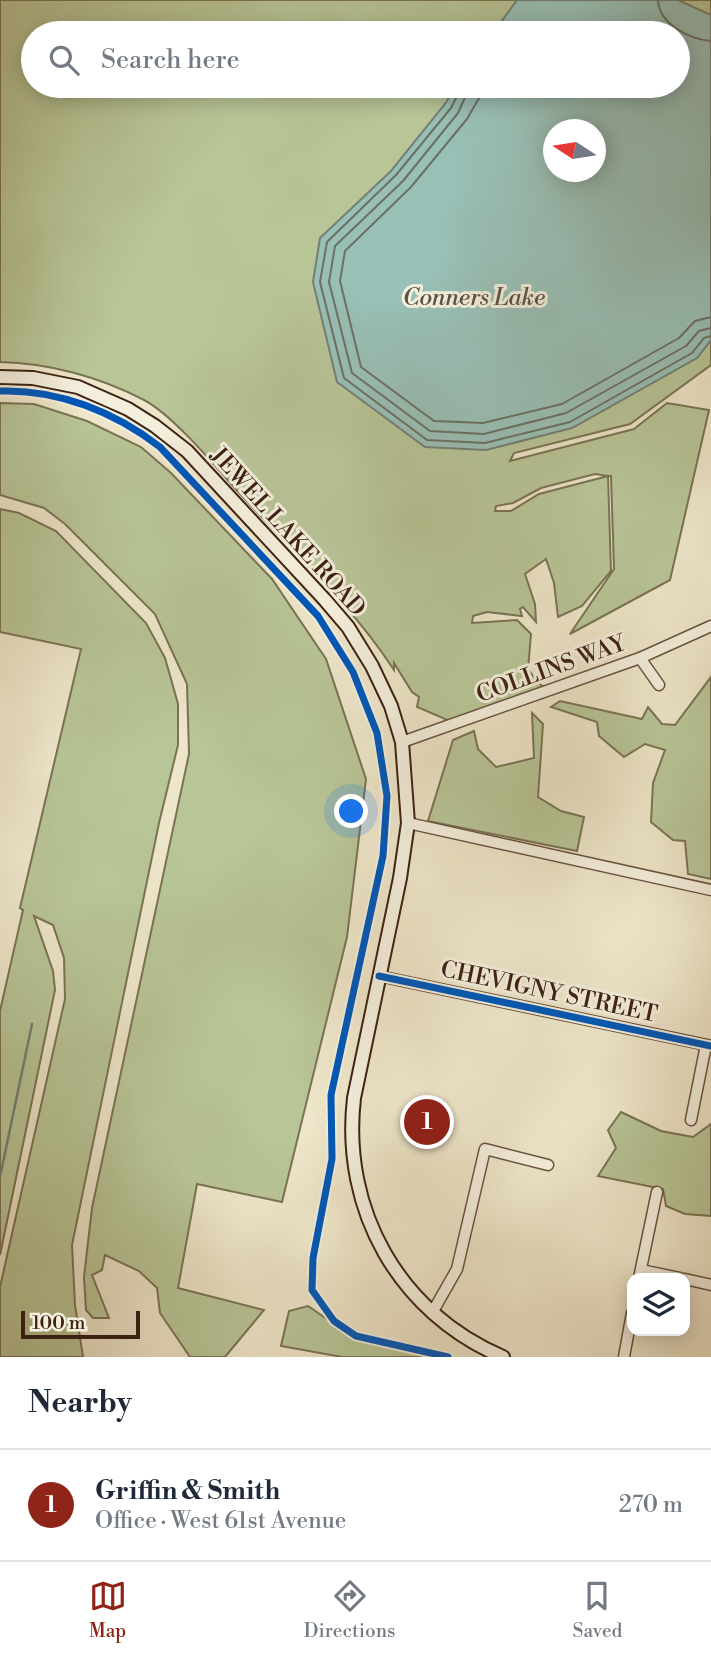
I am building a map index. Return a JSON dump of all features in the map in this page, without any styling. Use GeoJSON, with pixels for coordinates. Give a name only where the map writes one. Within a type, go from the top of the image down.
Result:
{"type":"FeatureCollection","features":[{"type":"Feature","properties":{"kind":"main road","name":"JEWEL LAKE ROAD"},"geometry":{"type":"LineString","coordinates":[[0,377],[56,382],[106,398],[155,426],[187,451],[348,627],[372,666],[391,706],[402,742],[408,823],[354,1098],[352,1144],[356,1177],[366,1213],[384,1254],[401,1279],[432,1313],[461,1335],[503,1357]]}},
{"type":"Feature","properties":{"kind":"street","name":"COLLINS WAY"},"geometry":{"type":"LineString","coordinates":[[402,742],[640,657],[711,626]]}},
{"type":"Feature","properties":{"kind":"street"},"geometry":{"type":"LineString","coordinates":[[640,657],[659,685]]}},
{"type":"Feature","properties":{"kind":"street"},"geometry":{"type":"LineString","coordinates":[[408,823],[711,890]]}},
{"type":"Feature","properties":{"kind":"street","name":"CHEVIGNY STREET"},"geometry":{"type":"LineString","coordinates":[[379,976],[709,1045]]}},
{"type":"Feature","properties":{"kind":"street"},"geometry":{"type":"LineString","coordinates":[[691,1120],[709,1045]]}},
{"type":"Feature","properties":{"kind":"street"},"geometry":{"type":"LineString","coordinates":[[432,1313],[457,1269],[485,1149],[548,1165]]}},
{"type":"Feature","properties":{"kind":"street"},"geometry":{"type":"LineString","coordinates":[[640,1273],[657,1192]]}},
{"type":"Feature","properties":{"kind":"street"},"geometry":{"type":"LineString","coordinates":[[690,1281],[711,1285]]}},
{"type":"Feature","properties":{"kind":"street"},"geometry":{"type":"LineString","coordinates":[[624,1357],[628,1336]]}},
{"type":"Feature","properties":{"kind":"green space"},"geometry":{"type":"Polygon","coordinates":[[[0,0],[711,0],[711,365],[630,424],[514,453],[510,461],[634,429],[667,403],[709,410],[670,580],[570,634],[614,569],[611,476],[608,476],[611,571],[582,606],[558,617],[554,583],[546,559],[525,574],[535,604],[536,622],[523,607],[520,609],[522,616],[487,612],[473,616],[472,623],[517,620],[531,634],[528,670],[543,687],[452,722],[417,707],[419,697],[412,692],[394,663],[394,670],[357,620],[166,416],[144,400],[110,384],[37,365],[0,362],[0,0]],[[595,474],[541,488],[513,503],[496,506],[495,511],[511,511],[539,494],[608,476],[595,474]]]}},
{"type":"Feature","properties":{"kind":"green space"},"geometry":{"type":"Polygon","coordinates":[[[0,403],[34,404],[87,421],[141,447],[171,473],[272,579],[326,659],[366,779],[347,937],[282,1202],[197,1184],[178,1288],[264,1310],[225,1357],[190,1357],[160,1313],[157,1288],[139,1271],[105,1255],[102,1270],[92,1275],[109,1318],[93,1318],[86,1310],[84,1277],[92,1208],[189,754],[187,684],[155,614],[65,524],[44,508],[0,495],[0,403]]]}},
{"type":"Feature","properties":{"kind":"green space"},"geometry":{"type":"Polygon","coordinates":[[[0,509],[19,513],[56,531],[146,623],[165,658],[178,704],[178,745],[159,823],[72,1245],[75,1305],[83,1357],[0,1357],[0,1287],[65,999],[64,958],[53,925],[34,916],[53,971],[55,990],[0,1255],[0,1011],[23,910],[20,908],[81,649],[0,632],[0,509]]]}},
{"type":"Feature","properties":{"kind":"green space"},"geometry":{"type":"Polygon","coordinates":[[[711,677],[711,879],[688,874],[685,841],[673,840],[651,822],[653,783],[665,750],[645,744],[624,757],[599,736],[597,722],[551,707],[560,701],[642,719],[648,707],[662,724],[675,725],[711,677]]]}},
{"type":"Feature","properties":{"kind":"green space"},"geometry":{"type":"Polygon","coordinates":[[[532,713],[543,724],[538,797],[561,811],[584,817],[577,851],[428,821],[453,740],[474,731],[478,749],[496,767],[534,758],[532,713]]]}},
{"type":"Feature","properties":{"kind":"green space"},"geometry":{"type":"Polygon","coordinates":[[[621,1112],[661,1131],[693,1137],[711,1124],[711,1216],[685,1214],[666,1206],[663,1189],[598,1176],[616,1148],[608,1130],[621,1112]]]}},
{"type":"Feature","properties":{"kind":"green space"},"geometry":{"type":"Polygon","coordinates":[[[308,1306],[359,1341],[444,1357],[342,1357],[281,1346],[289,1311],[308,1306]]]}},
{"type":"Feature","properties":{"kind":"water","name":"Conners Lake"},"geometry":{"type":"Polygon","coordinates":[[[517,0],[678,0],[711,15],[711,340],[697,358],[572,428],[486,450],[425,447],[337,382],[313,282],[320,238],[391,171],[449,98],[690,98],[690,21],[502,21],[517,0]]]}},
{"type":"Feature","properties":{"kind":"waterway"},"geometry":{"type":"LineString","coordinates":[[0,1177],[32,1024]]}},
{"type":"Feature","properties":{"kind":"cycle path"},"geometry":{"type":"LineString","coordinates":[[0,391],[43,394],[85,405],[124,423],[160,447],[318,616],[353,672],[377,733],[387,796],[383,856],[331,1095],[332,1159],[313,1258],[312,1290],[334,1321],[356,1336],[448,1357]]}},
{"type":"Feature","properties":{"kind":"cycle path"},"geometry":{"type":"LineString","coordinates":[[379,976],[711,1046]]}},
{"type":"Feature","properties":{"kind":"place","name":"Griffin & Smith"},"geometry":{"type":"Point","coordinates":[427,1122]}}]}
